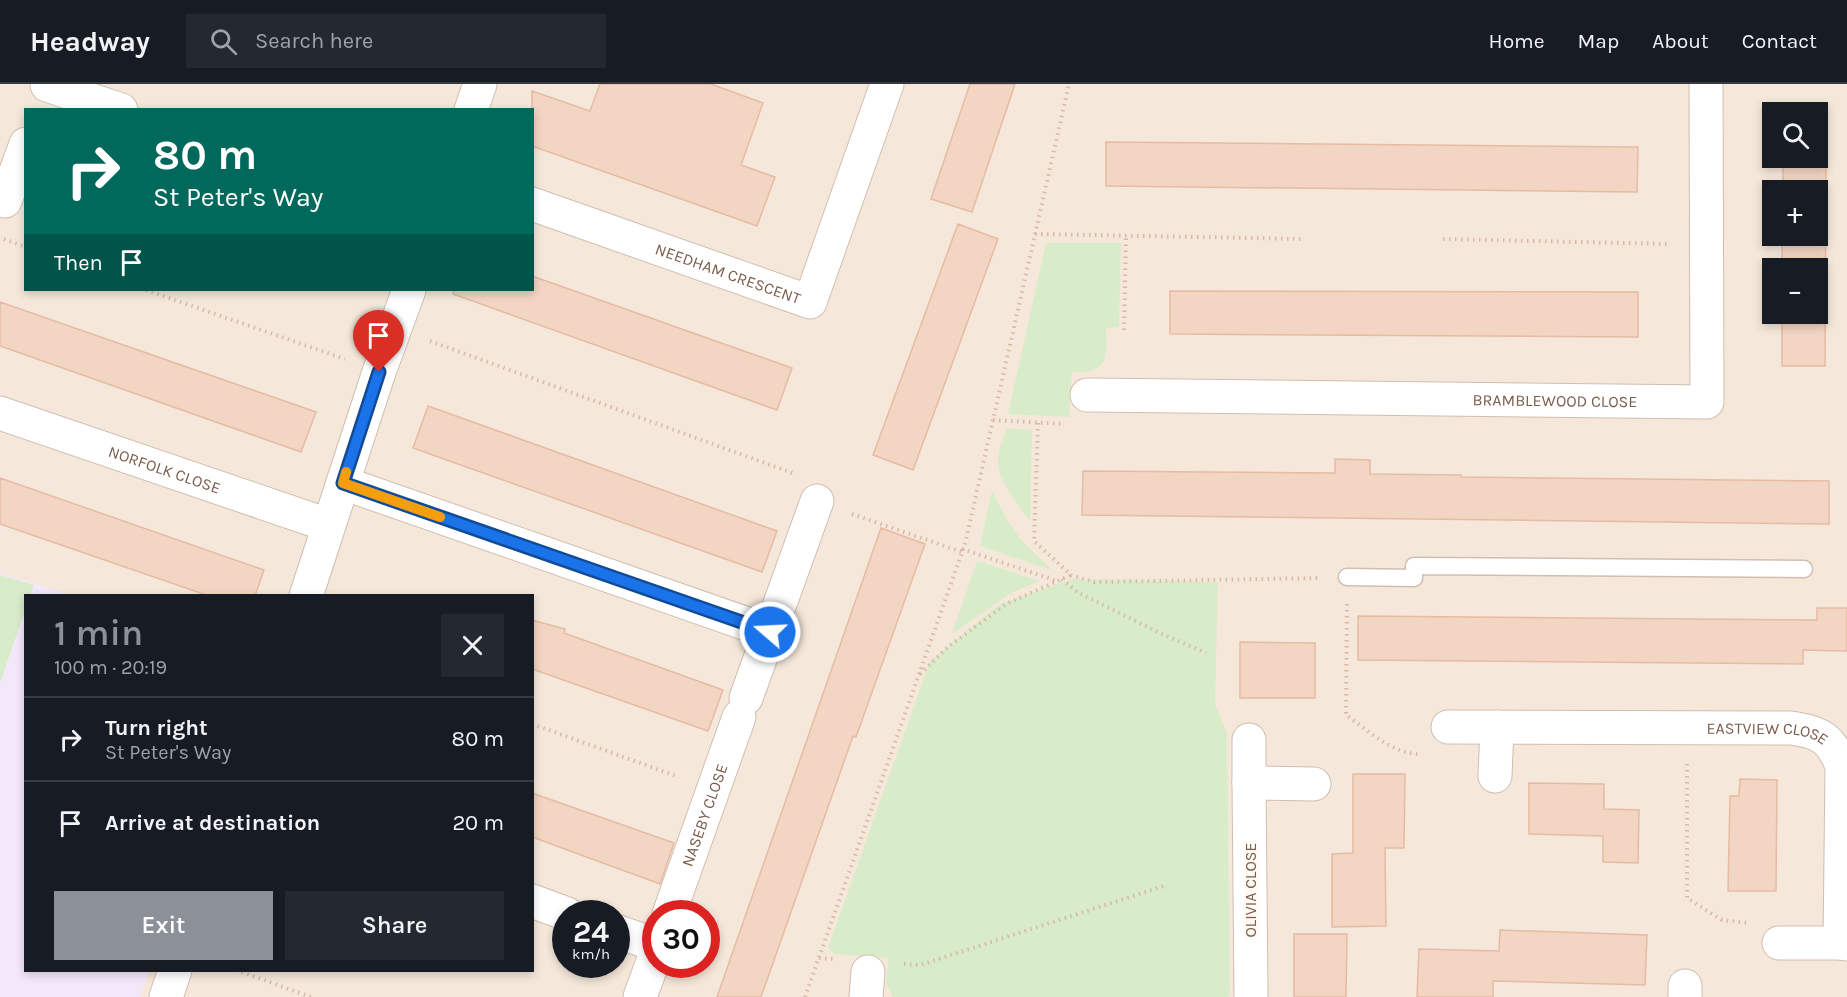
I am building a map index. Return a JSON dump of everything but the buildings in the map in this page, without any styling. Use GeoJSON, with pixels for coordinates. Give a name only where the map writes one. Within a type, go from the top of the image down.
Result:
{"type":"FeatureCollection","features":[{"type":"Feature","properties":{"kind":"street"},"geometry":{"type":"LineString","coordinates":[[472,108],[480,84]]}},
{"type":"Feature","properties":{"kind":"street","name":"NEEDHAM CRESCENT"},"geometry":{"type":"LineString","coordinates":[[534,205],[810,302],[887,84]]}},
{"type":"Feature","properties":{"kind":"street","name":"BRAMBLEWOOD CLOSE"},"geometry":{"type":"LineString","coordinates":[[1087,395],[1707,402],[1706,84]]}},
{"type":"Feature","properties":{"kind":"street"},"geometry":{"type":"LineString","coordinates":[[44,93],[112,108]]}},
{"type":"Feature","properties":{"kind":"street"},"geometry":{"type":"LineString","coordinates":[[5,201],[24,149]]}},
{"type":"Feature","properties":{"kind":"street"},"geometry":{"type":"LineString","coordinates":[[307,594],[379,372],[409,291]]}},
{"type":"Feature","properties":{"kind":"street","name":"NORFOLK CLOSE"},"geometry":{"type":"LineString","coordinates":[[0,413],[328,525]]}},
{"type":"Feature","properties":{"kind":"street"},"geometry":{"type":"LineString","coordinates":[[343,483],[770,632]]}},
{"type":"Feature","properties":{"kind":"street","name":"NASEBY CLOSE"},"geometry":{"type":"LineString","coordinates":[[674,900],[817,501]]}},
{"type":"Feature","properties":{"kind":"street","name":"EASTVIEW CLOSE"},"geometry":{"type":"LineString","coordinates":[[1448,727],[1791,728],[1814,731],[1827,740],[1842,766],[1844,944],[1779,943]]}},
{"type":"Feature","properties":{"kind":"street"},"geometry":{"type":"LineString","coordinates":[[1495,776],[1497,727]]}},
{"type":"Feature","properties":{"kind":"street","name":"OLIVIA CLOSE"},"geometry":{"type":"LineString","coordinates":[[1249,740],[1251,997]]}},
{"type":"Feature","properties":{"kind":"street"},"geometry":{"type":"LineString","coordinates":[[1249,783],[1314,784]]}},
{"type":"Feature","properties":{"kind":"street"},"geometry":{"type":"LineString","coordinates":[[534,902],[552,908]]}},
{"type":"Feature","properties":{"kind":"street"},"geometry":{"type":"LineString","coordinates":[[166,997],[174,972]]}},
{"type":"Feature","properties":{"kind":"street"},"geometry":{"type":"LineString","coordinates":[[640,997],[647,978]]}},
{"type":"Feature","properties":{"kind":"lane"},"geometry":{"type":"LineString","coordinates":[[1347,578],[1414,578],[1414,566],[1804,569]]}},
{"type":"Feature","properties":{"kind":"path"},"geometry":{"type":"LineString","coordinates":[[805,997],[962,550],[1069,84]]}},
{"type":"Feature","properties":{"kind":"path"},"geometry":{"type":"LineString","coordinates":[[1035,234],[1304,239]]}},
{"type":"Feature","properties":{"kind":"path"},"geometry":{"type":"LineString","coordinates":[[1124,330],[1126,236]]}},
{"type":"Feature","properties":{"kind":"path"},"geometry":{"type":"LineString","coordinates":[[0,238],[24,246]]}},
{"type":"Feature","properties":{"kind":"path"},"geometry":{"type":"LineString","coordinates":[[1443,239],[1707,244]]}},
{"type":"Feature","properties":{"kind":"path"},"geometry":{"type":"LineString","coordinates":[[149,291],[379,372]]}},
{"type":"Feature","properties":{"kind":"path"},"geometry":{"type":"LineString","coordinates":[[396,328],[796,474]]}},
{"type":"Feature","properties":{"kind":"path"},"geometry":{"type":"LineString","coordinates":[[993,420],[1078,424],[1080,400],[1087,395]]}},
{"type":"Feature","properties":{"kind":"path"},"geometry":{"type":"LineString","coordinates":[[1038,423],[1034,541],[1071,575],[1094,582],[1347,578],[1346,715],[1392,748],[1412,754],[1443,753],[1443,727],[1448,727]]}},
{"type":"Feature","properties":{"kind":"path"},"geometry":{"type":"LineString","coordinates":[[817,501],[1057,581]]}},
{"type":"Feature","properties":{"kind":"path"},"geometry":{"type":"LineString","coordinates":[[918,676],[948,647],[1006,604],[1071,575]]}},
{"type":"Feature","properties":{"kind":"path"},"geometry":{"type":"LineString","coordinates":[[1062,579],[1077,592],[1206,653]]}},
{"type":"Feature","properties":{"kind":"path"},"geometry":{"type":"LineString","coordinates":[[534,725],[714,789]]}},
{"type":"Feature","properties":{"kind":"path"},"geometry":{"type":"LineString","coordinates":[[1686,728],[1687,898],[1722,920],[1779,926],[1779,943]]}},
{"type":"Feature","properties":{"kind":"path"},"geometry":{"type":"LineString","coordinates":[[899,964],[920,965],[1167,885]]}},
{"type":"Feature","properties":{"kind":"path"},"geometry":{"type":"LineString","coordinates":[[819,958],[858,976]]}},
{"type":"Feature","properties":{"kind":"path"},"geometry":{"type":"LineString","coordinates":[[242,972],[311,997]]}},
{"type":"Feature","properties":{"kind":"shaded area"},"geometry":{"type":"Polygon","coordinates":[[[0,84],[1847,84],[1847,997],[0,997],[0,84]]]}},
{"type":"Feature","properties":{"kind":"shaded area"},"geometry":{"type":"Polygon","coordinates":[[[0,573],[67,594],[24,594],[24,972],[149,972],[140,997],[0,997],[0,573]]]}},
{"type":"Feature","properties":{"kind":"green space"},"geometry":{"type":"Polygon","coordinates":[[[1046,243],[1121,243],[1119,327],[1106,328],[1105,356],[1099,367],[1084,372],[1072,372],[1069,417],[1008,414],[1046,243]]]}},
{"type":"Feature","properties":{"kind":"green space"},"geometry":{"type":"Polygon","coordinates":[[[1006,428],[1032,430],[1030,521],[1001,477],[998,462],[1006,428]]]}},
{"type":"Feature","properties":{"kind":"green space"},"geometry":{"type":"Polygon","coordinates":[[[992,491],[1021,540],[1052,570],[980,546],[992,491]]]}},
{"type":"Feature","properties":{"kind":"green space"},"geometry":{"type":"Polygon","coordinates":[[[977,561],[1040,581],[1011,593],[952,634],[977,561]]]}},
{"type":"Feature","properties":{"kind":"green space"},"geometry":{"type":"Polygon","coordinates":[[[0,575],[34,585],[30,594],[24,594],[24,613],[0,683],[0,575]]]}},
{"type":"Feature","properties":{"kind":"green space"},"geometry":{"type":"Polygon","coordinates":[[[1072,579],[1218,582],[1215,704],[1227,734],[1230,995],[1228,997],[893,997],[886,982],[889,958],[835,954],[828,948],[930,661],[1000,604],[1072,579]]]}},
{"type":"Feature","properties":{"kind":"slow traffic"},"geometry":{"type":"LineString","coordinates":[[346,472],[343,483],[440,517]]}},
{"type":"Feature","properties":{"kind":"route"},"geometry":{"type":"LineString","coordinates":[[379,372],[343,483],[770,632]]}}]}
